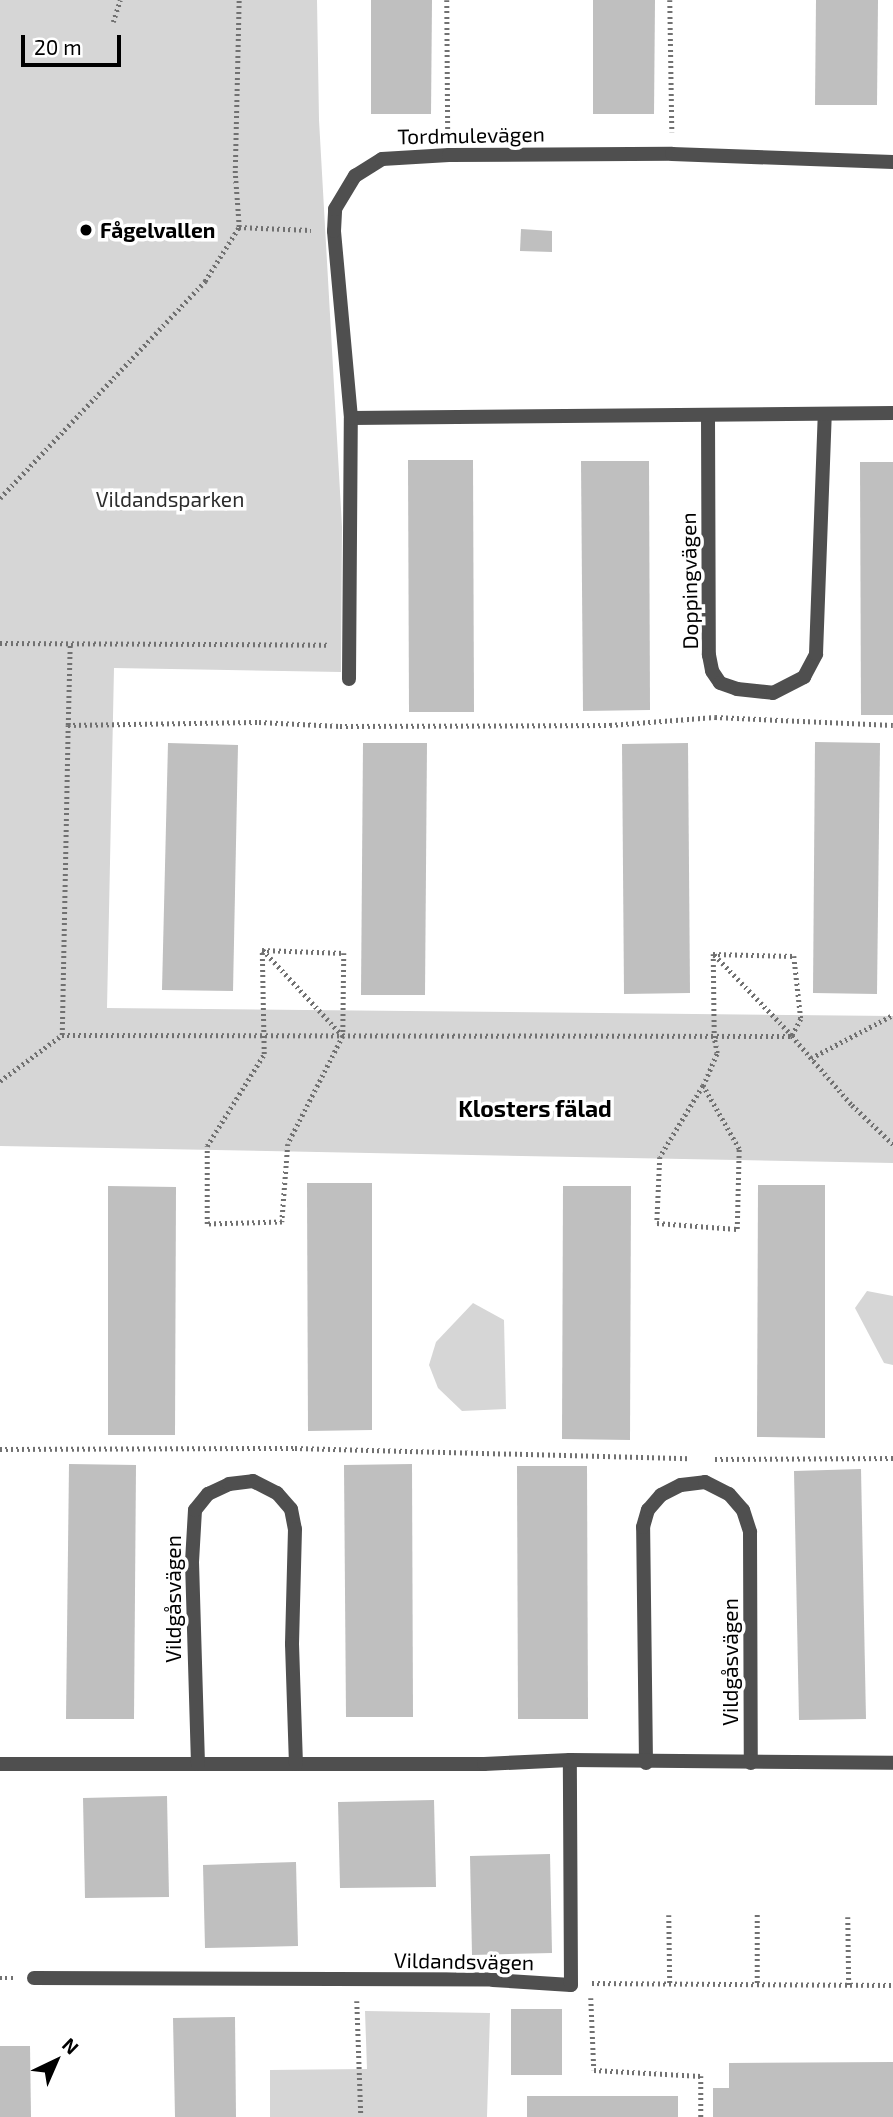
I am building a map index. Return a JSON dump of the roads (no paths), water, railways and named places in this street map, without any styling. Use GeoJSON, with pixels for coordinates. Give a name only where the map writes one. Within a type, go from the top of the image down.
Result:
{"type":"FeatureCollection","features":[{"type":"Feature","properties":{"kind":"street","name":"Tordmulevägen"},"geometry":{"type":"LineString","coordinates":[[349,680],[351,418],[334,232],[335,209],[355,176],[383,159],[449,155],[672,154],[893,162]]}},
{"type":"Feature","properties":{"kind":"street"},"geometry":{"type":"LineString","coordinates":[[351,418],[893,413]]}},
{"type":"Feature","properties":{"kind":"street","name":"Doppingvägen"},"geometry":{"type":"LineString","coordinates":[[708,415],[709,655],[712,671],[720,683],[737,689],[773,693],[804,677],[816,654],[825,414]]}},
{"type":"Feature","properties":{"kind":"street","name":"Vildgåsvägen"},"geometry":{"type":"LineString","coordinates":[[198,1764],[192,1562],[195,1510],[208,1494],[229,1484],[253,1481],[277,1493],[291,1508],[295,1529],[292,1644],[296,1764]]}},
{"type":"Feature","properties":{"kind":"street","name":"Vildgåsvägen"},"geometry":{"type":"LineString","coordinates":[[646,1763],[643,1527],[648,1510],[661,1495],[681,1485],[705,1482],[729,1494],[743,1510],[750,1532],[751,1763]]}},
{"type":"Feature","properties":{"kind":"street"},"geometry":{"type":"LineString","coordinates":[[0,1764],[570,1760],[646,1763],[893,1763]]}},
{"type":"Feature","properties":{"kind":"street","name":"Vildandsvägen"},"geometry":{"type":"LineString","coordinates":[[34,1978],[493,1980],[570,1985],[570,1760]]}},
{"type":"Feature","properties":{"kind":"place","name":"Fågelvallen"},"geometry":{"type":"Point","coordinates":[86,230]}},
{"type":"Feature","properties":{"kind":"district","name":"Klosters fälad"},"geometry":{"type":"Point","coordinates":[535,1108]}},
{"type":"Feature","properties":{"kind":"park label","name":"Vildandsparken"},"geometry":{"type":"Point","coordinates":[170,499]}}]}
